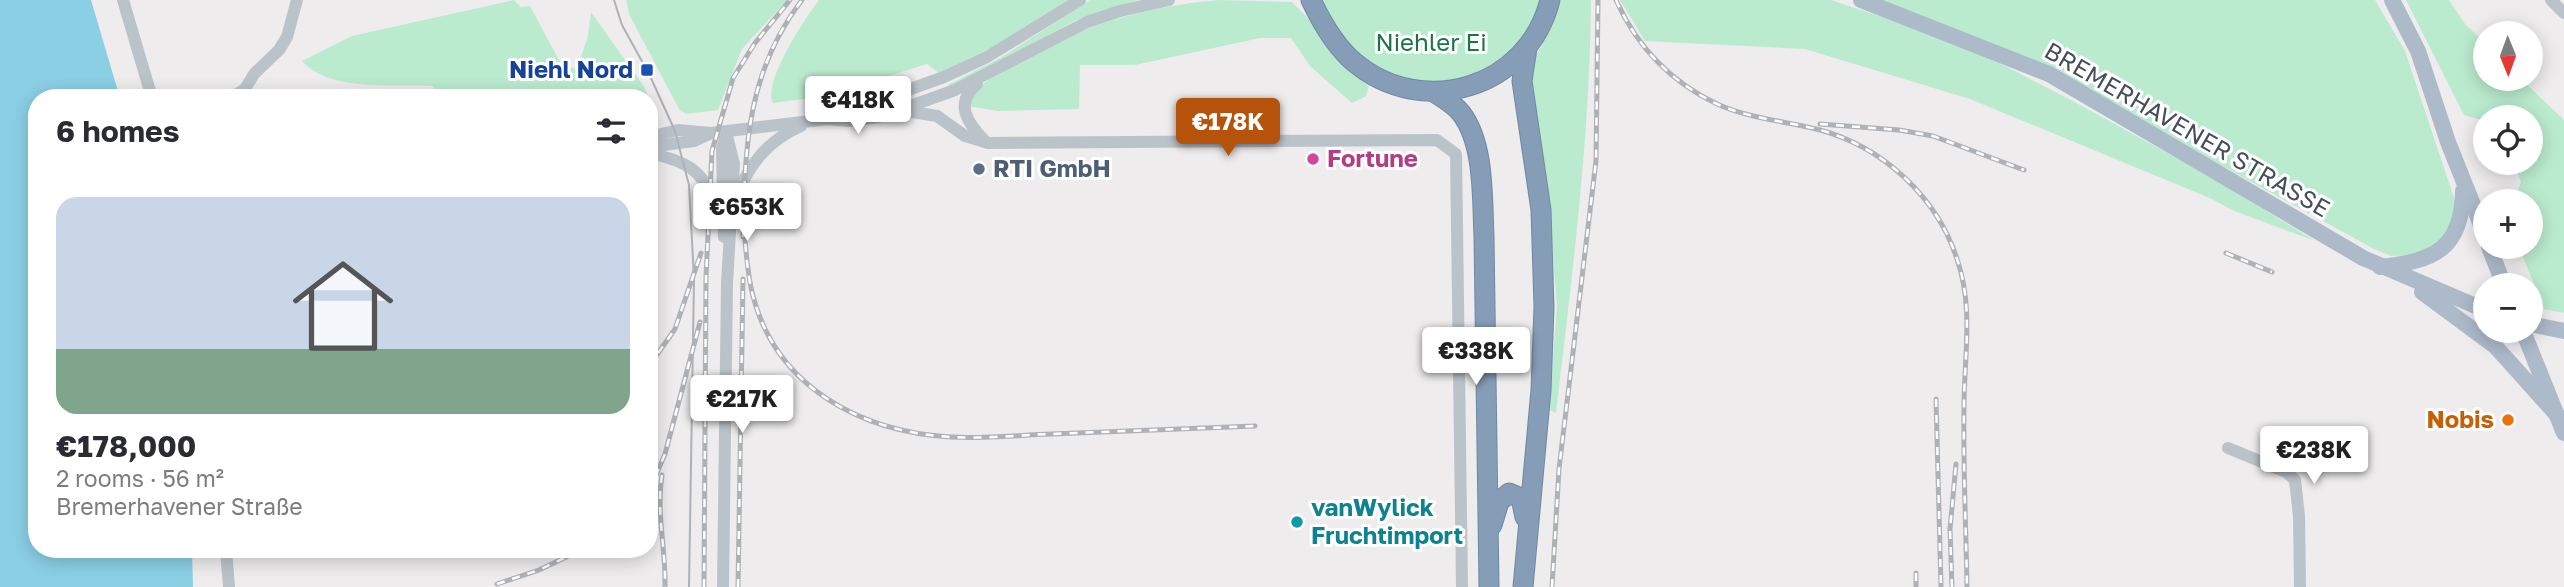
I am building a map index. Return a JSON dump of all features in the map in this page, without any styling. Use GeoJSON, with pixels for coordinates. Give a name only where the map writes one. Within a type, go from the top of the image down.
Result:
{"type":"FeatureCollection","features":[{"type":"Feature","properties":{"kind":"highway"},"geometry":{"type":"LineString","coordinates":[[1523,587],[1541,390],[1544,307],[1541,210],[1522,81],[1531,43],[1550,0]]}},
{"type":"Feature","properties":{"kind":"highway"},"geometry":{"type":"LineString","coordinates":[[1309,2],[1340,48],[1380,79],[1434,92],[1458,90],[1490,78],[1531,43]]}},
{"type":"Feature","properties":{"kind":"highway"},"geometry":{"type":"LineString","coordinates":[[1434,92],[1457,108],[1466,121],[1474,142],[1480,179],[1484,236],[1489,587]]}},
{"type":"Feature","properties":{"kind":"highway"},"geometry":{"type":"LineString","coordinates":[[1488,543],[1499,502],[1509,493],[1516,493],[1525,506],[1525,550]]}},
{"type":"Feature","properties":{"kind":"main road","name":"BREMERHAVENER STRASSE"},"geometry":{"type":"LineString","coordinates":[[1861,0],[1914,18],[2049,74],[2380,267],[2473,305]]}},
{"type":"Feature","properties":{"kind":"main road"},"geometry":{"type":"LineString","coordinates":[[2392,0],[2418,51],[2473,204]]}},
{"type":"Feature","properties":{"kind":"main road"},"geometry":{"type":"LineString","coordinates":[[2380,267],[2418,262],[2440,253],[2460,219],[2464,181]]}},
{"type":"Feature","properties":{"kind":"main road"},"geometry":{"type":"LineString","coordinates":[[2397,275],[2495,346],[2557,415]]}},
{"type":"Feature","properties":{"kind":"main road"},"geometry":{"type":"LineString","coordinates":[[2543,327],[2564,331]]}},
{"type":"Feature","properties":{"kind":"main road"},"geometry":{"type":"LineString","coordinates":[[2528,343],[2564,433]]}},
{"type":"Feature","properties":{"kind":"street"},"geometry":{"type":"LineString","coordinates":[[123,0],[149,89]]}},
{"type":"Feature","properties":{"kind":"street"},"geometry":{"type":"LineString","coordinates":[[251,89],[287,37],[297,0]]}},
{"type":"Feature","properties":{"kind":"street"},"geometry":{"type":"LineString","coordinates":[[734,201],[745,176],[764,148],[821,120],[944,77],[987,57],[1080,0]]}},
{"type":"Feature","properties":{"kind":"street"},"geometry":{"type":"LineString","coordinates":[[888,114],[989,74],[1034,47],[1087,22],[1120,10],[1169,0]]}},
{"type":"Feature","properties":{"kind":"street"},"geometry":{"type":"LineString","coordinates":[[2551,0],[2563,11]]}},
{"type":"Feature","properties":{"kind":"street"},"geometry":{"type":"LineString","coordinates":[[988,143],[972,128],[964,110],[968,92],[989,74]]}},
{"type":"Feature","properties":{"kind":"street"},"geometry":{"type":"LineString","coordinates":[[931,99],[944,77]]}},
{"type":"Feature","properties":{"kind":"street"},"geometry":{"type":"LineString","coordinates":[[931,99],[937,116]]}},
{"type":"Feature","properties":{"kind":"street"},"geometry":{"type":"LineString","coordinates":[[658,134],[678,130],[726,132],[821,120],[848,121],[912,112],[937,116],[965,136],[988,143],[1437,139],[1456,154],[1462,587]]}},
{"type":"Feature","properties":{"kind":"street"},"geometry":{"type":"LineString","coordinates":[[726,132],[734,164],[734,201],[727,283]]}},
{"type":"Feature","properties":{"kind":"street"},"geometry":{"type":"LineString","coordinates":[[723,587],[727,283],[722,149],[726,132]]}},
{"type":"Feature","properties":{"kind":"street"},"geometry":{"type":"LineString","coordinates":[[658,146],[694,141],[711,133]]}},
{"type":"Feature","properties":{"kind":"street"},"geometry":{"type":"LineString","coordinates":[[658,155],[687,163],[697,171],[723,209]]}},
{"type":"Feature","properties":{"kind":"street"},"geometry":{"type":"LineString","coordinates":[[2228,448],[2286,472],[2295,480],[2299,516],[2300,587]]}},
{"type":"Feature","properties":{"kind":"street"},"geometry":{"type":"LineString","coordinates":[[227,558],[229,587]]}},
{"type":"Feature","properties":{"kind":"green space"},"geometry":{"type":"Polygon","coordinates":[[[514,0],[521,7],[530,6],[561,64],[577,69],[588,36],[591,12],[645,89],[434,89],[432,86],[363,84],[328,78],[302,61],[352,36],[514,0]]]}},
{"type":"Feature","properties":{"kind":"green space"},"geometry":{"type":"Polygon","coordinates":[[[626,0],[787,0],[742,49],[718,110],[686,114],[679,109],[629,14],[626,0]]]}},
{"type":"Feature","properties":{"kind":"green space"},"geometry":{"type":"Polygon","coordinates":[[[819,0],[1070,0],[997,45],[939,73],[927,64],[825,96],[773,103],[771,94],[779,66],[795,35],[819,0]]]}},
{"type":"Feature","properties":{"kind":"green space"},"geometry":{"type":"Polygon","coordinates":[[[1090,0],[1138,0],[1076,20],[966,80],[950,87],[948,85],[1000,58],[1090,0]]]}},
{"type":"Feature","properties":{"kind":"green space"},"geometry":{"type":"Polygon","coordinates":[[[1218,0],[1292,2],[1307,17],[1336,59],[1369,86],[1366,96],[1352,103],[1310,66],[1291,38],[1260,38],[1135,65],[1080,65],[1079,109],[998,111],[967,106],[990,78],[1047,46],[1094,26],[1141,12],[1218,0]]]}},
{"type":"Feature","properties":{"kind":"green space","name":"Niehler Ei"},"geometry":{"type":"Polygon","coordinates":[[[1317,0],[1545,0],[1542,9],[1500,66],[1453,85],[1396,80],[1353,54],[1317,0]]]}},
{"type":"Feature","properties":{"kind":"green space"},"geometry":{"type":"Polygon","coordinates":[[[1561,0],[1591,0],[1584,155],[1556,413],[1549,410],[1557,305],[1549,211],[1530,90],[1534,59],[1552,26],[1561,0]]]}},
{"type":"Feature","properties":{"kind":"green space"},"geometry":{"type":"Polygon","coordinates":[[[1620,0],[1831,0],[1882,17],[1999,63],[2071,100],[2220,182],[2315,241],[2232,210],[2212,199],[1970,99],[1805,49],[1645,41],[1620,0]]]}},
{"type":"Feature","properties":{"kind":"green space"},"geometry":{"type":"Polygon","coordinates":[[[1881,0],[2375,0],[2405,51],[2457,207],[2447,234],[2421,255],[2391,256],[2374,249],[2018,54],[1881,0]]]}},
{"type":"Feature","properties":{"kind":"green space"},"geometry":{"type":"Polygon","coordinates":[[[2406,0],[2449,0],[2473,32],[2473,91],[2534,91],[2564,120],[2564,313],[2544,309],[2543,273],[2529,273],[2524,259],[2543,259],[2543,189],[2518,189],[2521,182],[2518,175],[2543,175],[2543,105],[2473,105],[2473,118],[2464,115],[2406,0]]]}},
{"type":"Feature","properties":{"kind":"water"},"geometry":{"type":"Polygon","coordinates":[[[0,0],[91,0],[117,89],[28,89],[28,558],[192,558],[193,587],[0,587],[0,0]]]}},
{"type":"Feature","properties":{"kind":"tram line"},"geometry":{"type":"LineString","coordinates":[[614,0],[622,25],[656,89]]}},
{"type":"Feature","properties":{"kind":"tram line"},"geometry":{"type":"LineString","coordinates":[[658,94],[675,131],[689,185],[694,278],[689,587]]}},
{"type":"Feature","properties":{"kind":"railway"},"geometry":{"type":"LineString","coordinates":[[704,587],[706,277],[712,151],[733,78],[755,43],[790,0]]}},
{"type":"Feature","properties":{"kind":"railway"},"geometry":{"type":"LineString","coordinates":[[743,237],[748,143],[759,84],[769,55],[802,0]]}},
{"type":"Feature","properties":{"kind":"railway"},"geometry":{"type":"LineString","coordinates":[[1552,587],[1559,469],[1596,161],[1598,0]]}},
{"type":"Feature","properties":{"kind":"railway"},"geometry":{"type":"LineString","coordinates":[[1616,0],[1645,48],[1670,74],[1685,85],[1730,109],[1820,130],[1865,149],[1905,178],[1936,215],[1957,259],[1967,314],[1964,388],[1967,587]]}},
{"type":"Feature","properties":{"kind":"railway"},"geometry":{"type":"LineString","coordinates":[[1820,124],[1899,130],[1933,136],[2024,170]]}},
{"type":"Feature","properties":{"kind":"railway"},"geometry":{"type":"LineString","coordinates":[[744,228],[753,296],[765,328],[782,356],[803,380],[828,399],[886,426],[951,437],[1255,426]]}},
{"type":"Feature","properties":{"kind":"railway"},"geometry":{"type":"LineString","coordinates":[[658,353],[675,329],[701,253]]}},
{"type":"Feature","properties":{"kind":"railway"},"geometry":{"type":"LineString","coordinates":[[2226,253],[2272,272]]}},
{"type":"Feature","properties":{"kind":"railway"},"geometry":{"type":"LineString","coordinates":[[738,587],[743,279]]}},
{"type":"Feature","properties":{"kind":"railway"},"geometry":{"type":"LineString","coordinates":[[658,470],[665,454],[700,322]]}},
{"type":"Feature","properties":{"kind":"railway"},"geometry":{"type":"LineString","coordinates":[[1936,399],[1941,587]]}},
{"type":"Feature","properties":{"kind":"railway"},"geometry":{"type":"LineString","coordinates":[[1952,587],[1950,529],[1956,464]]}},
{"type":"Feature","properties":{"kind":"railway"},"geometry":{"type":"LineString","coordinates":[[662,475],[660,503],[665,587]]}},
{"type":"Feature","properties":{"kind":"railway"},"geometry":{"type":"LineString","coordinates":[[497,584],[564,558]]}},
{"type":"Feature","properties":{"kind":"railway"},"geometry":{"type":"LineString","coordinates":[[1916,573],[1916,587]]}},
{"type":"Feature","properties":{"kind":"place","name":"Niehl Nord"},"geometry":{"type":"Point","coordinates":[647,70]}},
{"type":"Feature","properties":{"kind":"place","name":"Fortune"},"geometry":{"type":"Point","coordinates":[1313,159]}},
{"type":"Feature","properties":{"kind":"place","name":"RTI GmbH"},"geometry":{"type":"Point","coordinates":[979,169]}},
{"type":"Feature","properties":{"kind":"place","name":"Nobis"},"geometry":{"type":"Point","coordinates":[2508,420]}},
{"type":"Feature","properties":{"kind":"place","name":"vanWylick Fruchtimport"},"geometry":{"type":"Point","coordinates":[1297,522]}}]}
